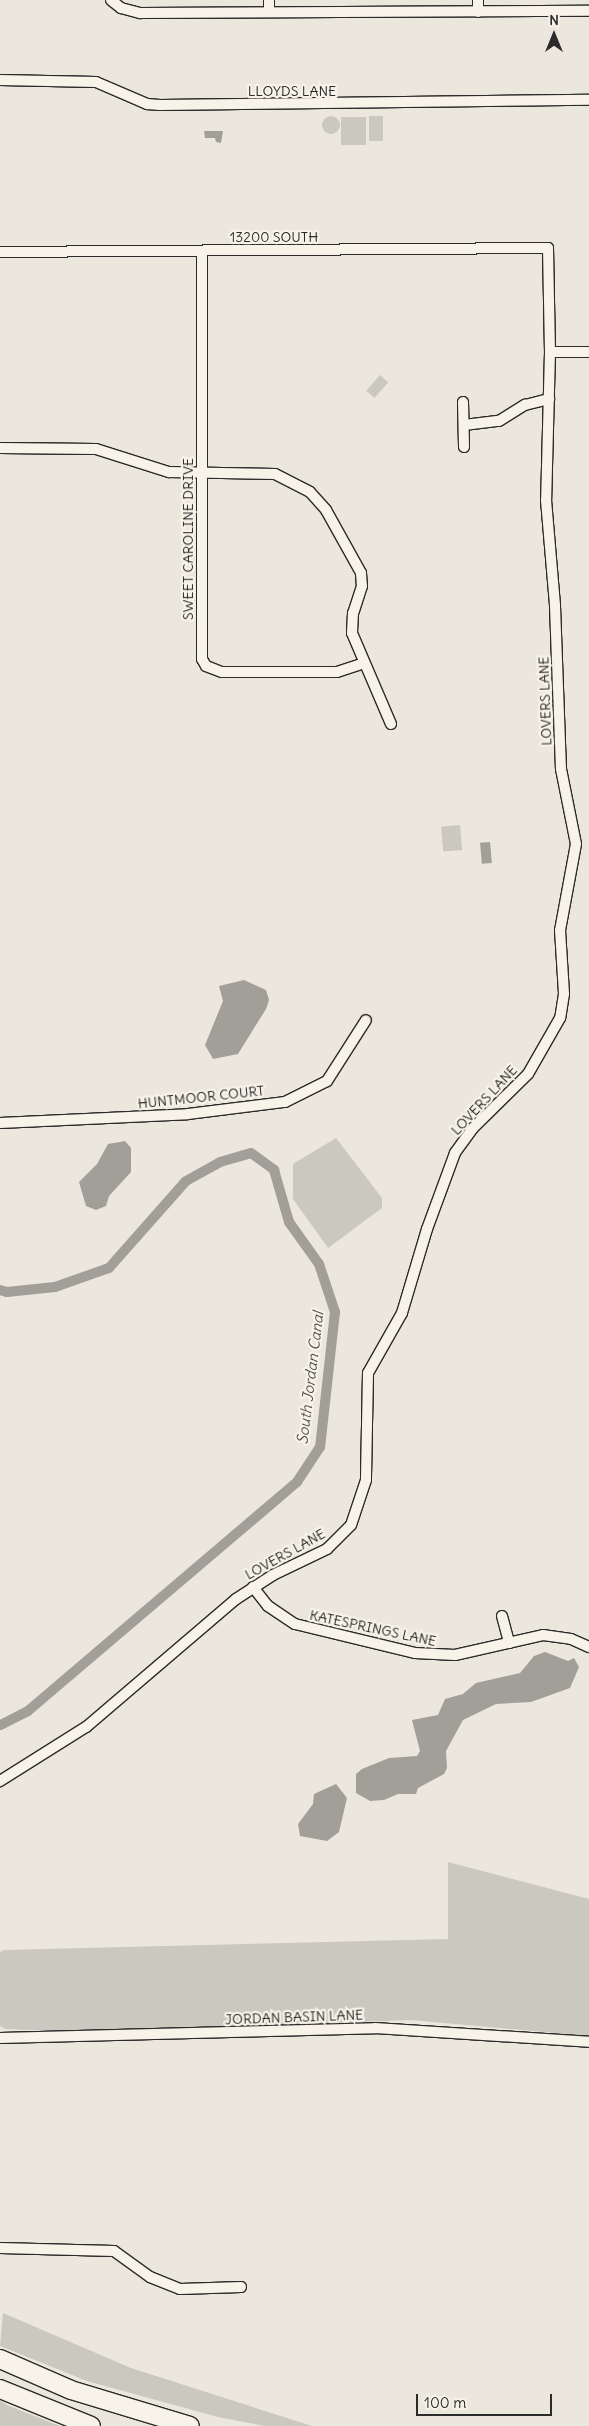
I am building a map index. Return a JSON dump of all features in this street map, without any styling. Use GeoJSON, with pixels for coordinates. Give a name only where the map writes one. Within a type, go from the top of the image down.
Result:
{"type":"FeatureCollection","features":[{"type":"Feature","properties":{"kind":"highway"},"geometry":{"type":"LineString","coordinates":[[7,2362],[113,2405],[190,2426]]}},
{"type":"Feature","properties":{"kind":"highway"},"geometry":{"type":"LineString","coordinates":[[1,2389],[91,2426]]}},
{"type":"Feature","properties":{"kind":"street"},"geometry":{"type":"LineString","coordinates":[[110,0],[121,8],[140,13],[589,11]]}},
{"type":"Feature","properties":{"kind":"street"},"geometry":{"type":"LineString","coordinates":[[269,0],[270,12]]}},
{"type":"Feature","properties":{"kind":"street"},"geometry":{"type":"LineString","coordinates":[[478,0],[478,12]]}},
{"type":"Feature","properties":{"kind":"street","name":"LLOYDS LANE"},"geometry":{"type":"LineString","coordinates":[[0,80],[96,82],[147,104],[160,105],[589,100]]}},
{"type":"Feature","properties":{"kind":"street","name":"13200 SOUTH"},"geometry":{"type":"LineString","coordinates":[[0,252],[548,248]]}},
{"type":"Feature","properties":{"kind":"street","name":"LOVERS LANE"},"geometry":{"type":"LineString","coordinates":[[0,1781],[86,1727],[253,1587],[326,1549],[351,1525],[366,1480],[368,1373],[402,1313],[427,1229],[455,1153],[473,1128],[536,1063],[562,1011],[560,930],[576,844],[561,769],[555,606],[546,500],[550,352],[548,248]]}},
{"type":"Feature","properties":{"kind":"street","name":"SWEET CAROLINE DRIVE"},"geometry":{"type":"LineString","coordinates":[[202,251],[201,651],[206,666],[222,672],[337,672],[364,663]]}},
{"type":"Feature","properties":{"kind":"street"},"geometry":{"type":"LineString","coordinates":[[550,352],[589,352]]}},
{"type":"Feature","properties":{"kind":"street"},"geometry":{"type":"LineString","coordinates":[[464,425],[499,421],[525,405],[549,399]]}},
{"type":"Feature","properties":{"kind":"street"},"geometry":{"type":"LineString","coordinates":[[463,402],[464,447]]}},
{"type":"Feature","properties":{"kind":"street"},"geometry":{"type":"LineString","coordinates":[[0,448],[96,449],[152,469],[275,474],[290,479],[318,499],[360,572],[362,586],[352,624],[364,663],[390,724]]}},
{"type":"Feature","properties":{"kind":"street","name":"HUNTMOOR COURT"},"geometry":{"type":"LineString","coordinates":[[0,1123],[188,1114],[285,1102],[327,1081],[366,1020]]}},
{"type":"Feature","properties":{"kind":"street","name":"KATESPRINGS LANE"},"geometry":{"type":"LineString","coordinates":[[253,1587],[274,1612],[295,1624],[415,1653],[455,1655],[552,1635],[589,1647]]}},
{"type":"Feature","properties":{"kind":"street"},"geometry":{"type":"LineString","coordinates":[[502,1616],[509,1643]]}},
{"type":"Feature","properties":{"kind":"street","name":"JORDAN BASIN LANE"},"geometry":{"type":"LineString","coordinates":[[0,2038],[375,2028],[589,2042]]}},
{"type":"Feature","properties":{"kind":"street"},"geometry":{"type":"LineString","coordinates":[[0,2248],[114,2251],[150,2277],[180,2289],[241,2287]]}},
{"type":"Feature","properties":{"kind":"shaded area"},"geometry":{"type":"Polygon","coordinates":[[[331,116],[337,119],[340,125],[337,131],[331,134],[325,131],[322,125],[325,119],[331,116]]]}},
{"type":"Feature","properties":{"kind":"shaded area"},"geometry":{"type":"Polygon","coordinates":[[[369,116],[383,116],[383,141],[369,141],[369,116]]]}},
{"type":"Feature","properties":{"kind":"shaded area"},"geometry":{"type":"Polygon","coordinates":[[[341,117],[366,117],[366,145],[341,145],[341,117]]]}},
{"type":"Feature","properties":{"kind":"shaded area"},"geometry":{"type":"Polygon","coordinates":[[[204,131],[223,131],[221,143],[216,142],[215,138],[205,138],[204,131]]]}},
{"type":"Feature","properties":{"kind":"shaded area"},"geometry":{"type":"Polygon","coordinates":[[[380,375],[388,382],[375,398],[366,391],[380,375]]]}},
{"type":"Feature","properties":{"kind":"shaded area"},"geometry":{"type":"Polygon","coordinates":[[[460,825],[462,850],[443,852],[441,827],[460,825]]]}},
{"type":"Feature","properties":{"kind":"shaded area"},"geometry":{"type":"Polygon","coordinates":[[[490,842],[492,863],[482,864],[480,843],[490,842]]]}},
{"type":"Feature","properties":{"kind":"shaded area"},"geometry":{"type":"Polygon","coordinates":[[[244,980],[266,990],[269,1000],[266,1009],[238,1054],[213,1059],[205,1045],[223,1001],[219,986],[244,980]]]}},
{"type":"Feature","properties":{"kind":"shaded area"},"geometry":{"type":"Polygon","coordinates":[[[336,1138],[382,1198],[382,1208],[328,1248],[293,1199],[293,1164],[336,1138]]]}},
{"type":"Feature","properties":{"kind":"shaded area"},"geometry":{"type":"Polygon","coordinates":[[[125,1141],[131,1148],[131,1172],[109,1196],[106,1206],[96,1210],[86,1206],[79,1182],[97,1164],[108,1144],[125,1141]]]}},
{"type":"Feature","properties":{"kind":"shaded area"},"geometry":{"type":"Polygon","coordinates":[[[545,1652],[568,1661],[574,1658],[579,1667],[570,1688],[531,1702],[496,1704],[463,1720],[446,1751],[447,1768],[444,1774],[418,1788],[416,1794],[398,1794],[384,1800],[370,1801],[356,1793],[356,1774],[362,1769],[389,1758],[417,1756],[420,1751],[412,1720],[438,1715],[445,1699],[463,1694],[476,1683],[520,1673],[534,1656],[545,1652]]]}},
{"type":"Feature","properties":{"kind":"shaded area"},"geometry":{"type":"Polygon","coordinates":[[[336,1784],[347,1798],[339,1832],[327,1841],[300,1836],[298,1824],[313,1804],[314,1794],[336,1784]]]}},
{"type":"Feature","properties":{"kind":"shaded area"},"geometry":{"type":"Polygon","coordinates":[[[448,1862],[589,1899],[589,2036],[411,2020],[85,2032],[5,2029],[0,2026],[0,1952],[4,1950],[448,1939],[448,1862]]]}},
{"type":"Feature","properties":{"kind":"shaded area"},"geometry":{"type":"Polygon","coordinates":[[[3,2313],[131,2368],[312,2426],[265,2426],[218,2417],[87,2381],[0,2346],[3,2313]]]}},
{"type":"Feature","properties":{"kind":"shaded area"},"geometry":{"type":"Polygon","coordinates":[[[0,2401],[9,2406],[60,2426],[0,2426],[0,2401]]]}},
{"type":"Feature","properties":{"kind":"waterway","name":"South Jordan Canal"},"geometry":{"type":"LineString","coordinates":[[0,1290],[7,1292],[55,1287],[109,1268],[186,1181],[220,1162],[251,1153],[274,1170],[289,1222],[319,1264],[335,1312],[320,1447],[297,1482],[28,1711],[0,1725]]}}]}
